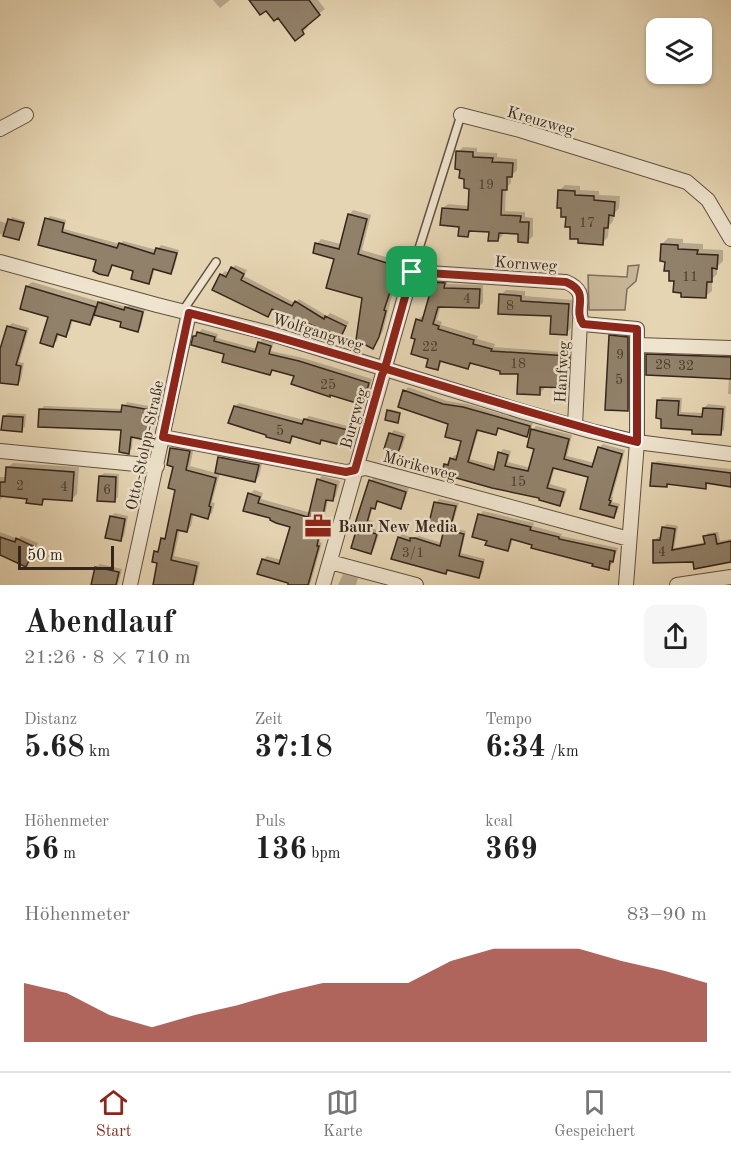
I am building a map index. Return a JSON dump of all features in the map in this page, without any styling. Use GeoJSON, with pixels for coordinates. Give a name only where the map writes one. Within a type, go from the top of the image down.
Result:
{"type":"FeatureCollection","features":[{"type":"Feature","properties":{"kind":"street"},"geometry":{"type":"LineString","coordinates":[[0,129],[26,115]]}},
{"type":"Feature","properties":{"kind":"street","name":"Kreuzweg"},"geometry":{"type":"LineString","coordinates":[[461,115],[520,130],[687,182],[708,200],[731,239]]}},
{"type":"Feature","properties":{"kind":"street","name":"Wolfgangweg"},"geometry":{"type":"LineString","coordinates":[[0,262],[269,333],[575,426],[637,442],[731,454]]}},
{"type":"Feature","properties":{"kind":"street","name":"Kornweg"},"geometry":{"type":"LineString","coordinates":[[414,267],[566,282],[576,286],[581,297],[580,320]]}},
{"type":"Feature","properties":{"kind":"street","name":"Burgweg"},"geometry":{"type":"LineString","coordinates":[[323,585],[414,267]]}},
{"type":"Feature","properties":{"kind":"street","name":"Otto-Stolpp-Straße"},"geometry":{"type":"LineString","coordinates":[[130,585],[163,437],[186,312]]}},
{"type":"Feature","properties":{"kind":"street"},"geometry":{"type":"LineString","coordinates":[[580,320],[583,324],[637,329],[637,442],[626,585]]}},
{"type":"Feature","properties":{"kind":"street","name":"Hanfweg"},"geometry":{"type":"LineString","coordinates":[[575,426],[580,320]]}},
{"type":"Feature","properties":{"kind":"street"},"geometry":{"type":"LineString","coordinates":[[637,345],[731,348]]}},
{"type":"Feature","properties":{"kind":"street","name":"Mörikeweg"},"geometry":{"type":"LineString","coordinates":[[163,437],[346,472],[366,468],[629,539]]}},
{"type":"Feature","properties":{"kind":"street"},"geometry":{"type":"LineString","coordinates":[[0,451],[157,466]]}},
{"type":"Feature","properties":{"kind":"street"},"geometry":{"type":"LineString","coordinates":[[330,562],[416,585]]}},
{"type":"Feature","properties":{"kind":"street"},"geometry":{"type":"LineString","coordinates":[[677,585],[731,577]]}},
{"type":"Feature","properties":{"kind":"lane","name":"Kreuzweg"},"geometry":{"type":"LineString","coordinates":[[414,267],[461,115]]}},
{"type":"Feature","properties":{"kind":"lane"},"geometry":{"type":"LineString","coordinates":[[186,312],[216,262]]}},
{"type":"Feature","properties":{"kind":"shaded area"},"geometry":{"type":"Polygon","coordinates":[[[639,265],[636,281],[627,289],[625,310],[589,310],[588,275],[627,277],[628,266],[639,265]]]}},
{"type":"Feature","properties":{"kind":"building"},"geometry":{"type":"Polygon","coordinates":[[[249,0],[309,0],[320,15],[302,30],[304,34],[295,41],[278,18],[274,21],[266,11],[260,15],[249,0]]]}},
{"type":"Feature","properties":{"kind":"building"},"geometry":{"type":"Polygon","coordinates":[[[456,151],[473,152],[473,157],[493,158],[492,162],[513,163],[512,177],[507,177],[507,190],[502,190],[501,215],[521,216],[520,222],[529,222],[528,243],[518,242],[518,234],[499,233],[498,241],[488,241],[489,232],[469,231],[468,237],[458,236],[459,227],[440,225],[442,208],[468,210],[469,189],[464,188],[464,179],[459,178],[460,170],[455,169],[456,151]]]}},
{"type":"Feature","properties":{"kind":"building"},"geometry":{"type":"Polygon","coordinates":[[[558,190],[575,191],[575,195],[594,196],[594,200],[615,202],[614,216],[609,215],[608,228],[604,228],[603,245],[578,243],[578,239],[570,239],[570,227],[565,227],[566,217],[561,217],[561,208],[557,208],[558,190]]]}},
{"type":"Feature","properties":{"kind":"building"},"geometry":{"type":"Polygon","coordinates":[[[348,214],[367,219],[358,254],[403,268],[399,282],[394,280],[384,310],[386,311],[379,337],[373,349],[356,340],[362,298],[326,288],[334,259],[313,253],[315,243],[339,249],[348,214]]]}},
{"type":"Feature","properties":{"kind":"building"},"geometry":{"type":"Polygon","coordinates":[[[45,218],[64,223],[62,232],[117,248],[119,243],[154,254],[156,248],[177,253],[171,274],[153,269],[149,284],[131,279],[133,271],[112,265],[108,276],[99,274],[93,271],[96,260],[38,245],[45,218]]]}},
{"type":"Feature","properties":{"kind":"building"},"geometry":{"type":"Polygon","coordinates":[[[8,219],[24,223],[19,240],[3,236],[8,219]]]}},
{"type":"Feature","properties":{"kind":"building"},"geometry":{"type":"Polygon","coordinates":[[[661,244],[678,245],[678,249],[698,250],[697,254],[718,255],[717,269],[712,268],[712,282],[707,282],[706,298],[681,297],[681,293],[673,292],[674,281],[669,281],[669,271],[664,271],[665,262],[660,261],[661,244]]]}},
{"type":"Feature","properties":{"kind":"building"},"geometry":{"type":"Polygon","coordinates":[[[231,267],[244,274],[241,280],[292,306],[295,301],[324,319],[325,316],[346,326],[340,339],[305,322],[301,327],[272,309],[268,317],[212,290],[220,274],[226,277],[231,267]]]}},
{"type":"Feature","properties":{"kind":"building"},"geometry":{"type":"Polygon","coordinates":[[[433,282],[445,283],[444,288],[480,289],[479,308],[438,307],[433,324],[439,326],[438,329],[474,340],[473,344],[492,349],[491,351],[569,356],[568,388],[540,387],[540,395],[517,394],[518,374],[500,374],[500,371],[470,363],[468,369],[440,361],[438,370],[426,367],[428,359],[411,354],[415,339],[411,338],[416,319],[422,321],[433,282]]]}},
{"type":"Feature","properties":{"kind":"building"},"geometry":{"type":"Polygon","coordinates":[[[26,286],[96,307],[90,325],[71,320],[66,337],[57,334],[53,347],[40,343],[48,317],[20,309],[26,286]]]}},
{"type":"Feature","properties":{"kind":"building"},"geometry":{"type":"Polygon","coordinates":[[[499,294],[521,296],[521,301],[569,304],[567,335],[550,334],[551,316],[498,314],[499,294]]]}},
{"type":"Feature","properties":{"kind":"building"},"geometry":{"type":"Polygon","coordinates":[[[98,302],[124,310],[125,307],[143,312],[138,332],[120,327],[121,322],[94,315],[98,302]]]}},
{"type":"Feature","properties":{"kind":"building"},"geometry":{"type":"Polygon","coordinates":[[[7,326],[26,331],[16,365],[21,366],[18,385],[0,383],[0,349],[7,326]]]}},
{"type":"Feature","properties":{"kind":"building"},"geometry":{"type":"Polygon","coordinates":[[[197,332],[215,337],[214,341],[255,352],[258,342],[271,346],[269,354],[369,383],[363,405],[291,384],[294,376],[272,370],[270,375],[222,362],[224,354],[191,345],[193,336],[196,336],[197,332]]]}},
{"type":"Feature","properties":{"kind":"building"},"geometry":{"type":"Polygon","coordinates":[[[609,335],[628,337],[628,411],[605,410],[609,335]]]}},
{"type":"Feature","properties":{"kind":"building"},"geometry":{"type":"Polygon","coordinates":[[[646,354],[731,357],[731,379],[646,375],[646,354]]]}},
{"type":"Feature","properties":{"kind":"building"},"geometry":{"type":"Polygon","coordinates":[[[403,390],[443,404],[463,407],[530,426],[527,437],[498,428],[496,435],[477,430],[468,462],[494,470],[498,452],[508,455],[505,466],[528,471],[534,449],[527,447],[531,429],[569,439],[564,459],[592,467],[598,447],[622,454],[609,500],[611,501],[609,505],[617,507],[614,518],[580,509],[588,477],[553,468],[547,488],[564,492],[560,506],[539,500],[539,498],[442,474],[444,464],[448,465],[450,458],[456,460],[461,441],[445,437],[448,424],[398,407],[403,390]]]}},
{"type":"Feature","properties":{"kind":"building"},"geometry":{"type":"Polygon","coordinates":[[[657,400],[679,401],[678,415],[702,417],[703,408],[723,409],[721,435],[692,434],[692,430],[661,428],[661,419],[656,418],[657,400]]]}},
{"type":"Feature","properties":{"kind":"building"},"geometry":{"type":"Polygon","coordinates":[[[122,405],[151,410],[146,440],[131,437],[129,454],[119,452],[121,430],[38,427],[39,409],[121,412],[122,405]]]}},
{"type":"Feature","properties":{"kind":"building"},"geometry":{"type":"Polygon","coordinates":[[[234,406],[302,424],[304,419],[352,431],[349,447],[321,440],[320,444],[292,436],[290,443],[266,437],[266,435],[228,423],[234,406]]]}},
{"type":"Feature","properties":{"kind":"building"},"geometry":{"type":"Polygon","coordinates":[[[387,410],[400,413],[398,423],[385,420],[387,410]]]}},
{"type":"Feature","properties":{"kind":"building"},"geometry":{"type":"Polygon","coordinates":[[[3,416],[23,417],[22,432],[1,430],[3,416]]]}},
{"type":"Feature","properties":{"kind":"building"},"geometry":{"type":"Polygon","coordinates":[[[389,433],[403,437],[398,453],[384,449],[389,433]]]}},
{"type":"Feature","properties":{"kind":"building"},"geometry":{"type":"Polygon","coordinates":[[[170,448],[190,451],[186,470],[216,478],[208,519],[191,514],[187,532],[177,530],[171,560],[197,566],[193,585],[153,585],[157,563],[152,562],[154,551],[158,552],[161,538],[165,539],[175,490],[168,488],[173,467],[167,465],[170,448]]]}},
{"type":"Feature","properties":{"kind":"building"},"geometry":{"type":"Polygon","coordinates":[[[218,457],[259,465],[255,482],[215,473],[218,457]]]}},
{"type":"Feature","properties":{"kind":"building"},"geometry":{"type":"Polygon","coordinates":[[[652,463],[731,473],[731,487],[706,483],[706,489],[667,484],[667,487],[650,486],[652,463]]]}},
{"type":"Feature","properties":{"kind":"building"},"geometry":{"type":"Polygon","coordinates":[[[6,467],[74,472],[72,501],[43,499],[42,505],[26,503],[27,499],[0,496],[0,482],[5,482],[6,467]]]}},
{"type":"Feature","properties":{"kind":"building"},"geometry":{"type":"Polygon","coordinates":[[[99,476],[116,477],[115,502],[97,501],[99,476]]]}},
{"type":"Feature","properties":{"kind":"building"},"geometry":{"type":"Polygon","coordinates":[[[317,479],[336,485],[333,501],[326,500],[317,546],[319,546],[308,585],[288,585],[288,583],[257,574],[262,559],[279,564],[290,527],[276,523],[270,518],[243,511],[248,493],[260,497],[258,503],[308,517],[317,479]]]}},
{"type":"Feature","properties":{"kind":"building"},"geometry":{"type":"Polygon","coordinates":[[[369,480],[406,492],[401,509],[377,501],[375,509],[371,508],[367,523],[370,524],[368,532],[377,534],[371,554],[351,548],[356,531],[353,530],[369,480]]]}},
{"type":"Feature","properties":{"kind":"building"},"geometry":{"type":"Polygon","coordinates":[[[434,502],[456,506],[450,529],[429,523],[434,502]]]}},
{"type":"Feature","properties":{"kind":"building"},"geometry":{"type":"Polygon","coordinates":[[[478,514],[531,527],[530,530],[559,537],[559,539],[615,551],[613,562],[610,561],[609,570],[531,548],[532,545],[511,539],[508,551],[485,545],[487,541],[472,537],[478,514]]]}},
{"type":"Feature","properties":{"kind":"building"},"geometry":{"type":"Polygon","coordinates":[[[110,516],[125,519],[121,541],[105,538],[110,516]]]}},
{"type":"Feature","properties":{"kind":"building"},"geometry":{"type":"Polygon","coordinates":[[[662,527],[675,529],[672,550],[705,544],[703,536],[715,534],[717,544],[731,541],[731,562],[694,569],[693,562],[653,563],[653,540],[660,540],[662,527]]]}},
{"type":"Feature","properties":{"kind":"building"},"geometry":{"type":"Polygon","coordinates":[[[444,529],[464,534],[459,556],[483,562],[479,578],[447,570],[446,574],[391,559],[398,537],[410,541],[410,538],[415,538],[440,546],[444,529]]]}},
{"type":"Feature","properties":{"kind":"building"},"geometry":{"type":"Polygon","coordinates":[[[0,537],[15,542],[16,538],[35,547],[26,567],[0,555],[0,537]]]}},
{"type":"Feature","properties":{"kind":"building"},"geometry":{"type":"Polygon","coordinates":[[[95,567],[119,572],[116,585],[91,585],[95,567]]]}},
{"type":"Feature","properties":{"kind":"place","name":"Baur New Media"},"geometry":{"type":"Point","coordinates":[318,526]}},
{"type":"Feature","properties":{"kind":"route"},"geometry":{"type":"LineString","coordinates":[[412,272],[385,368],[355,470],[346,472],[163,437],[189,313],[269,333],[385,368],[524,412],[637,442],[637,329],[583,324],[580,320],[581,297],[576,286],[566,282],[412,272]]}}]}
